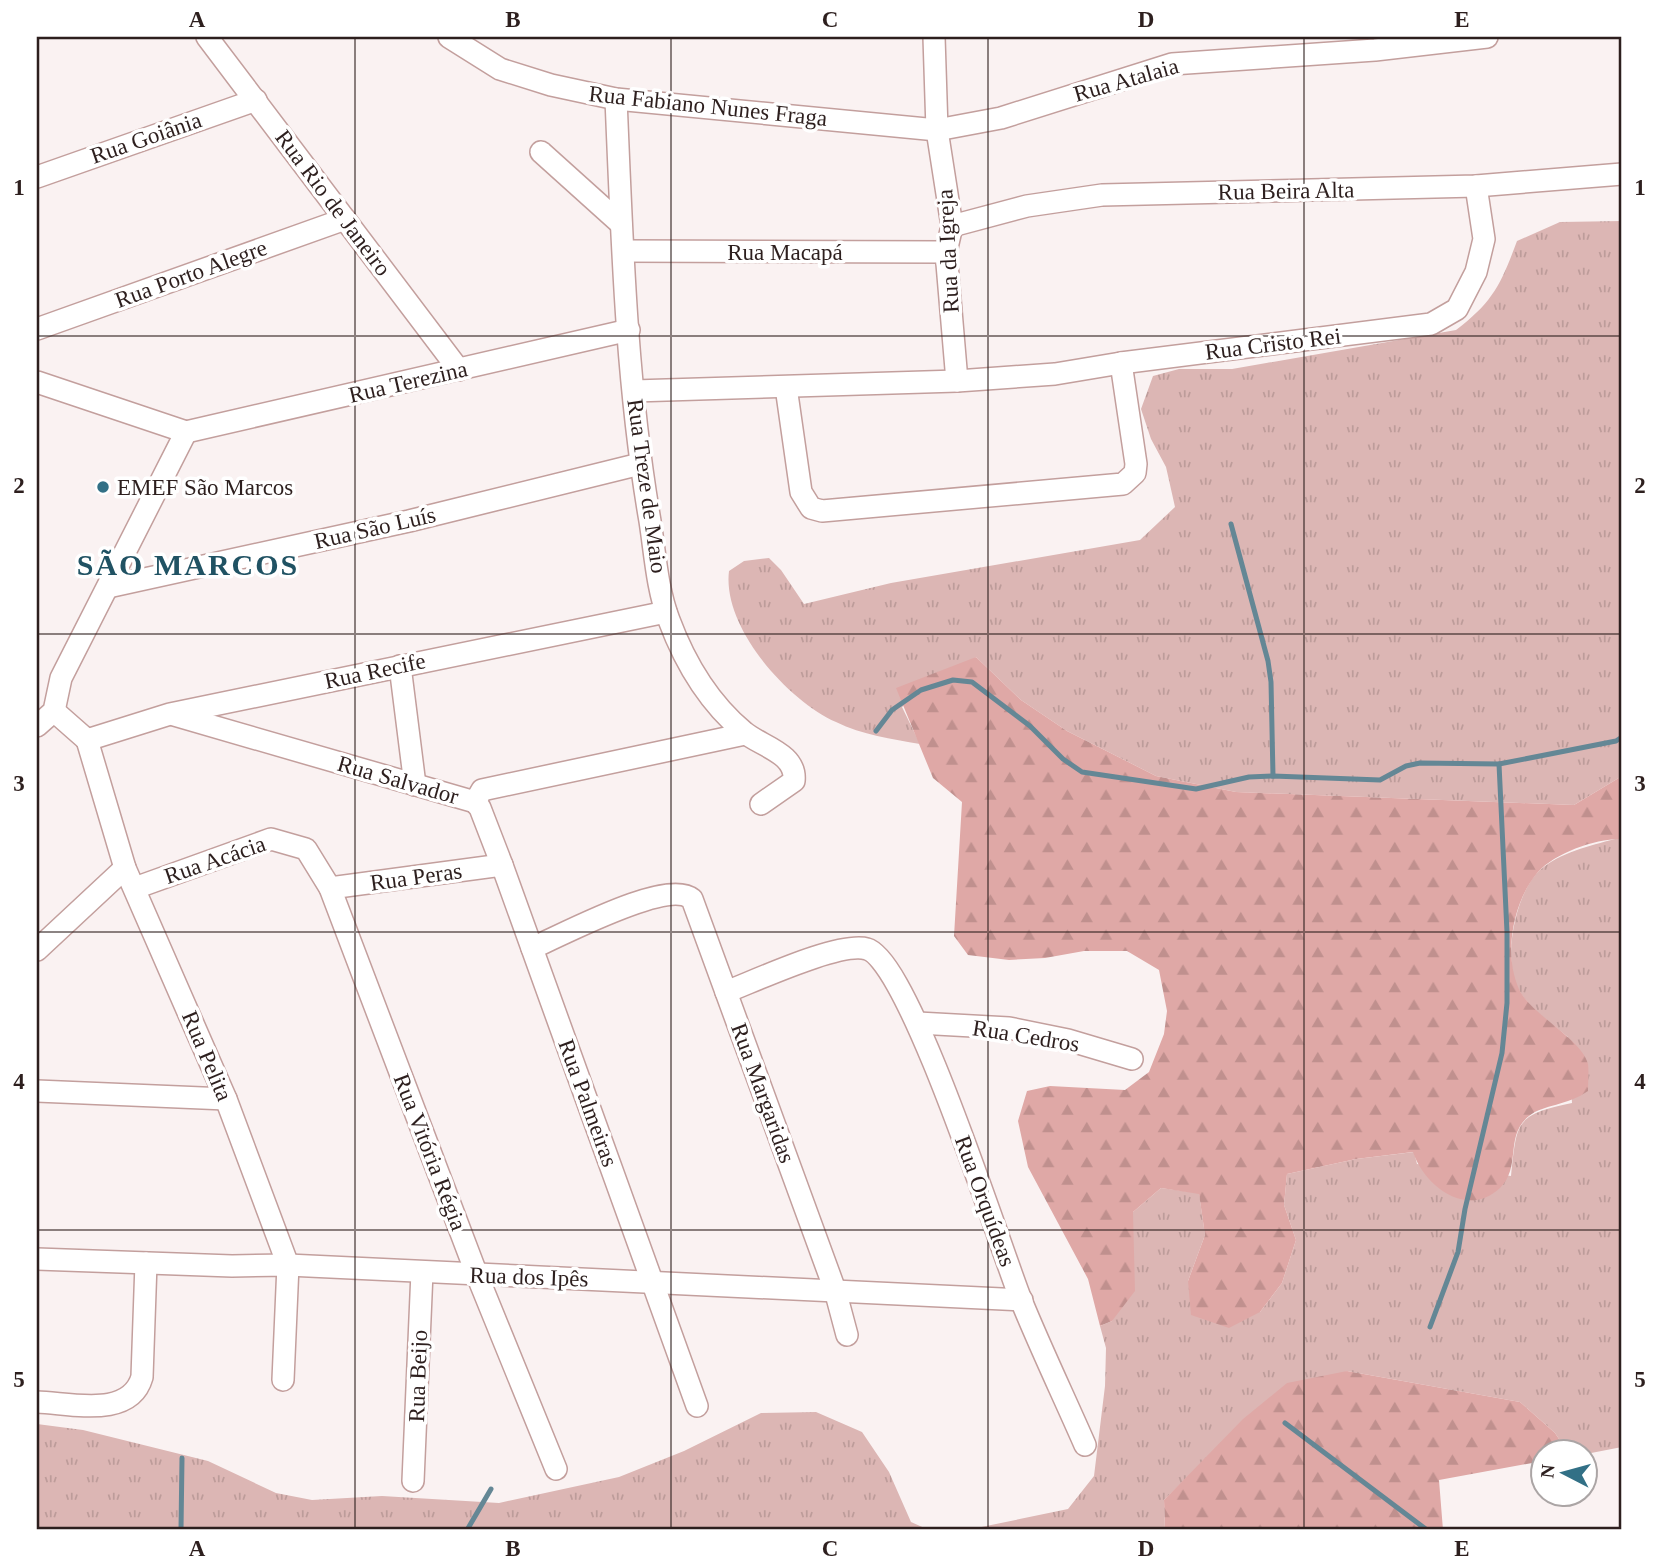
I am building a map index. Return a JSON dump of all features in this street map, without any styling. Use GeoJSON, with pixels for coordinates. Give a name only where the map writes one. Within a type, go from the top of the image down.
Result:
{"type":"FeatureCollection","features":[{"type":"Feature","properties":{"kind":"street","name":"Rua Rio de Janeiro"},"geometry":{"type":"LineString","coordinates":[[207,37],[460,370]]}},
{"type":"Feature","properties":{"kind":"street","name":"Rua Fabiano Nunes Fraga"},"geometry":{"type":"LineString","coordinates":[[449,37],[500,69],[551,85],[616,99],[937,130]]}},
{"type":"Feature","properties":{"kind":"street","name":"Rua da Igreja"},"geometry":{"type":"LineString","coordinates":[[934,37],[937,130],[952,226],[946,252],[957,381]]}},
{"type":"Feature","properties":{"kind":"street","name":"Rua Atalaia"},"geometry":{"type":"LineString","coordinates":[[937,130],[1001,118],[1172,64],[1375,50],[1487,37]]}},
{"type":"Feature","properties":{"kind":"street","name":"Rua Treze de Maio"},"geometry":{"type":"LineString","coordinates":[[616,99],[621,224],[640,464],[666,612],[682,655],[694,676],[745,734],[781,755],[794,771],[794,781],[761,804]]}},
{"type":"Feature","properties":{"kind":"street","name":"Rua Goiânia"},"geometry":{"type":"LineString","coordinates":[[37,177],[256,100]]}},
{"type":"Feature","properties":{"kind":"street"},"geometry":{"type":"LineString","coordinates":[[541,152],[621,224]]}},
{"type":"Feature","properties":{"kind":"street","name":"Rua Beira Alta"},"geometry":{"type":"LineString","coordinates":[[952,226],[1027,206],[1102,195],[1476,186],[1622,174]]}},
{"type":"Feature","properties":{"kind":"street","name":"Rua Cristo Rei"},"geometry":{"type":"LineString","coordinates":[[634,391],[957,381],[1055,374],[1121,363],[1431,324],[1457,309],[1476,272],[1484,239],[1476,186]]}},
{"type":"Feature","properties":{"kind":"street","name":"Rua Porto Alegre"},"geometry":{"type":"LineString","coordinates":[[37,329],[345,219]]}},
{"type":"Feature","properties":{"kind":"street","name":"Rua Macapá"},"geometry":{"type":"LineString","coordinates":[[624,251],[946,252]]}},
{"type":"Feature","properties":{"kind":"street","name":"Rua Terezina"},"geometry":{"type":"LineString","coordinates":[[186,432],[629,330]]}},
{"type":"Feature","properties":{"kind":"street"},"geometry":{"type":"LineString","coordinates":[[786,387],[801,492],[811,508],[822,511],[1123,484],[1135,473],[1136,464],[1121,363]]}},
{"type":"Feature","properties":{"kind":"street"},"geometry":{"type":"LineString","coordinates":[[37,383],[186,432],[61,678],[54,711],[37,726]]}},
{"type":"Feature","properties":{"kind":"street","name":"Rua São Luís"},"geometry":{"type":"LineString","coordinates":[[108,587],[410,521],[640,464]]}},
{"type":"Feature","properties":{"kind":"street","name":"Rua Recife"},"geometry":{"type":"LineString","coordinates":[[87,740],[170,714],[666,612]]}},
{"type":"Feature","properties":{"kind":"street"},"geometry":{"type":"LineString","coordinates":[[400,666],[415,785]]}},
{"type":"Feature","properties":{"kind":"street"},"geometry":{"type":"LineString","coordinates":[[54,711],[87,740]]}},
{"type":"Feature","properties":{"kind":"street","name":"Rua Salvador"},"geometry":{"type":"LineString","coordinates":[[170,714],[475,802],[482,790],[745,734]]}},
{"type":"Feature","properties":{"kind":"street","name":"Rua Pelita"},"geometry":{"type":"LineString","coordinates":[[87,740],[125,868],[226,1099],[288,1265],[283,1380]]}},
{"type":"Feature","properties":{"kind":"street","name":"Rua Palmeiras"},"geometry":{"type":"LineString","coordinates":[[475,802],[502,865],[697,1406]]}},
{"type":"Feature","properties":{"kind":"street","name":"Rua Acácia"},"geometry":{"type":"LineString","coordinates":[[135,888],[271,839],[295,844]]}},
{"type":"Feature","properties":{"kind":"street","name":"Rua Vitória Régia"},"geometry":{"type":"LineString","coordinates":[[295,844],[313,857],[330,888],[477,1275],[556,1469]]}},
{"type":"Feature","properties":{"kind":"street","name":"Rua Peras"},"geometry":{"type":"LineString","coordinates":[[330,888],[502,865]]}},
{"type":"Feature","properties":{"kind":"street"},"geometry":{"type":"LineString","coordinates":[[37,950],[125,868]]}},
{"type":"Feature","properties":{"kind":"street","name":"Rua Margaridas"},"geometry":{"type":"LineString","coordinates":[[532,948],[645,899],[677,893],[692,899],[835,1290],[847,1335]]}},
{"type":"Feature","properties":{"kind":"street","name":"Rua Orquídeas"},"geometry":{"type":"LineString","coordinates":[[726,992],[806,961],[847,950],[867,948],[883,958],[918,1023],[1022,1300],[1086,1445]]}},
{"type":"Feature","properties":{"kind":"street","name":"Rua Cedros"},"geometry":{"type":"LineString","coordinates":[[918,1023],[1009,1028],[1068,1040],[1132,1059]]}},
{"type":"Feature","properties":{"kind":"street"},"geometry":{"type":"LineString","coordinates":[[37,1091],[226,1099]]}},
{"type":"Feature","properties":{"kind":"street","name":"Rua dos Ipês"},"geometry":{"type":"LineString","coordinates":[[37,1259],[288,1265],[1022,1300]]}},
{"type":"Feature","properties":{"kind":"street"},"geometry":{"type":"LineString","coordinates":[[37,1402],[104,1405],[130,1398],[138,1390],[142,1377],[146,1263]]}},
{"type":"Feature","properties":{"kind":"street","name":"Rua Beijo"},"geometry":{"type":"LineString","coordinates":[[413,1480],[422,1272]]}},
{"type":"Feature","properties":{"kind":"green space"},"geometry":{"type":"Polygon","coordinates":[[[1622,221],[1622,776],[1574,805],[1236,792],[1156,776],[1067,731],[1021,700],[976,657],[902,707],[920,744],[877,736],[836,722],[798,697],[762,659],[747,638],[736,615],[730,593],[729,571],[744,561],[769,558],[781,570],[804,604],[891,583],[1140,540],[1175,507],[1166,467],[1151,439],[1141,409],[1153,376],[1179,369],[1232,369],[1456,330],[1479,310],[1494,291],[1517,241],[1560,222],[1622,221]]]}},
{"type":"Feature","properties":{"kind":"green space"},"geometry":{"type":"Polygon","coordinates":[[[976,657],[1021,700],[1067,731],[1156,776],[1236,792],[1574,805],[1622,776],[1622,839],[1601,841],[1577,848],[1545,865],[1529,884],[1522,898],[1511,944],[1514,975],[1519,989],[1534,1008],[1584,1055],[1588,1064],[1588,1091],[1572,1100],[1535,1112],[1521,1124],[1507,1179],[1487,1197],[1461,1199],[1448,1194],[1427,1176],[1413,1152],[1356,1159],[1287,1174],[1284,1205],[1296,1240],[1282,1283],[1260,1312],[1229,1328],[1191,1315],[1188,1281],[1205,1235],[1199,1194],[1161,1188],[1133,1212],[1135,1291],[1112,1321],[1100,1326],[1088,1279],[1028,1167],[1018,1121],[1027,1091],[1050,1086],[1125,1090],[1149,1072],[1164,1034],[1167,1011],[1159,970],[1127,951],[1084,951],[1045,958],[1009,960],[968,955],[954,936],[962,802],[933,778],[896,688],[976,657]]]}},
{"type":"Feature","properties":{"kind":"green space"},"geometry":{"type":"Polygon","coordinates":[[[1622,839],[1622,1447],[1600,1451],[1600,1438],[1558,1438],[1520,1402],[1347,1371],[1204,1461],[1164,1500],[1165,1530],[967,1530],[1068,1509],[1094,1476],[1105,1386],[1106,1348],[1100,1326],[1112,1321],[1132,1250],[1133,1212],[1161,1188],[1199,1193],[1205,1235],[1188,1281],[1260,1312],[1282,1283],[1296,1240],[1284,1205],[1287,1174],[1356,1159],[1414,1152],[1417,1164],[1511,1176],[1515,1143],[1522,1123],[1539,1112],[1572,1103],[1568,1037],[1530,1005],[1520,992],[1514,979],[1512,964],[1513,928],[1531,881],[1548,864],[1576,850],[1622,839]]]}},
{"type":"Feature","properties":{"kind":"green space"},"geometry":{"type":"Polygon","coordinates":[[[1347,1371],[1520,1402],[1558,1438],[1530,1438],[1530,1463],[1439,1480],[1443,1530],[1165,1530],[1164,1500],[1243,1419],[1287,1383],[1347,1371]]]}},
{"type":"Feature","properties":{"kind":"green space"},"geometry":{"type":"Polygon","coordinates":[[[816,1412],[862,1432],[889,1472],[911,1522],[929,1530],[37,1530],[37,1424],[83,1430],[208,1461],[276,1493],[312,1500],[382,1496],[499,1503],[619,1477],[684,1451],[761,1413],[816,1412]]]}},
{"type":"Feature","properties":{"kind":"waterway"},"geometry":{"type":"LineString","coordinates":[[1231,524],[1268,661],[1273,776]]}},
{"type":"Feature","properties":{"kind":"waterway"},"geometry":{"type":"LineString","coordinates":[[876,731],[892,710],[921,690],[953,680],[972,682],[1030,726],[1063,759],[1082,772],[1196,789],[1249,777],[1380,780],[1406,766],[1420,763],[1499,764],[1616,741],[1622,737]]}},
{"type":"Feature","properties":{"kind":"waterway"},"geometry":{"type":"LineString","coordinates":[[1430,1327],[1458,1252],[1465,1209],[1502,1053],[1507,1003],[1507,932],[1499,764]]}},
{"type":"Feature","properties":{"kind":"waterway"},"geometry":{"type":"LineString","coordinates":[[1285,1423],[1427,1530]]}},
{"type":"Feature","properties":{"kind":"waterway"},"geometry":{"type":"LineString","coordinates":[[181,1530],[182,1458]]}},
{"type":"Feature","properties":{"kind":"waterway"},"geometry":{"type":"LineString","coordinates":[[467,1530],[491,1489]]}},
{"type":"Feature","properties":{"kind":"place","name":"EMEF São Marcos"},"geometry":{"type":"Point","coordinates":[103,487]}},
{"type":"Feature","properties":{"kind":"district","name":"SÃO MARCOS"},"geometry":{"type":"Point","coordinates":[188,564]}}]}
